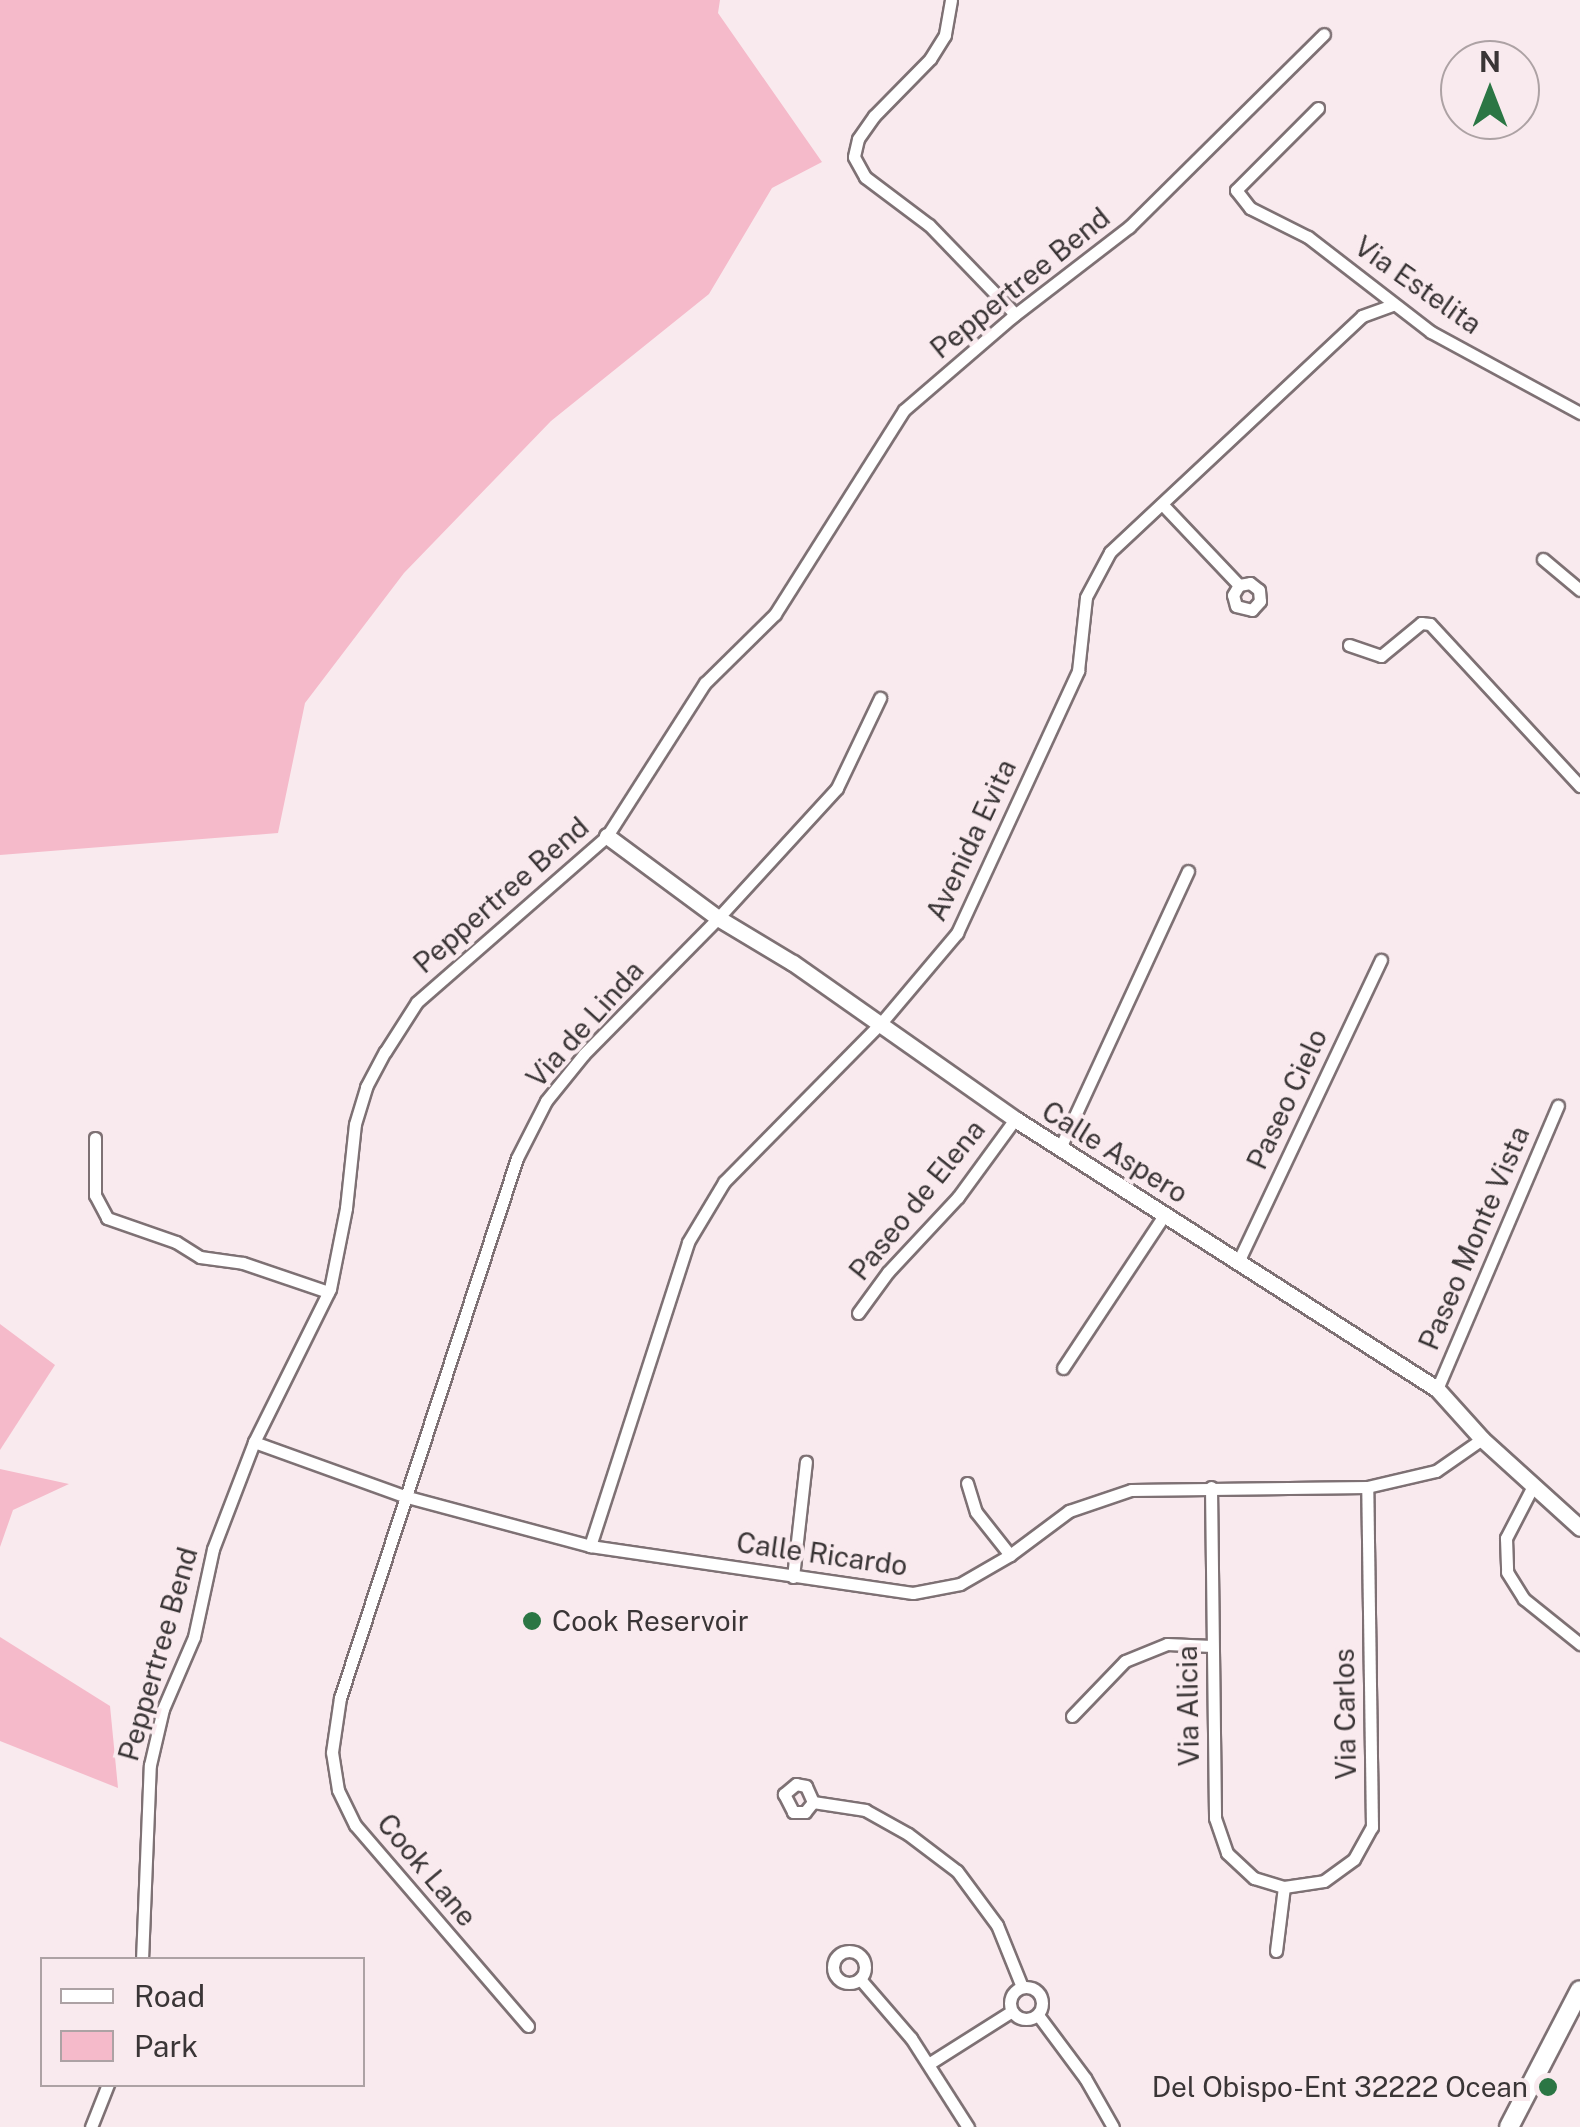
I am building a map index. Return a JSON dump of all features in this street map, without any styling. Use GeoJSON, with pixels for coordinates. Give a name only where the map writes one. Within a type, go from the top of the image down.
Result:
{"type":"FeatureCollection","features":[{"type":"Feature","properties":{"kind":"main road"},"geometry":{"type":"LineString","coordinates":[[1509,2127],[1580,1990]]}},
{"type":"Feature","properties":{"kind":"street"},"geometry":{"type":"LineString","coordinates":[[952,0],[944,35],[930,59],[874,116],[858,140],[854,157],[864,177],[928,224],[1015,314]]}},
{"type":"Feature","properties":{"kind":"street","name":"Peppertree Bend"},"geometry":{"type":"LineString","coordinates":[[142,1957],[150,1765],[163,1709],[194,1637],[213,1549],[254,1442],[328,1292],[346,1208],[355,1124],[366,1086],[385,1052],[417,1002],[607,836],[705,683],[774,614],[904,410],[1015,314],[1129,227],[1324,34]]}},
{"type":"Feature","properties":{"kind":"street","name":"Via Estelita"},"geometry":{"type":"LineString","coordinates":[[1318,108],[1236,190],[1250,208],[1308,237],[1431,332],[1580,414]]}},
{"type":"Feature","properties":{"kind":"street","name":"Avenida Evita"},"geometry":{"type":"LineString","coordinates":[[590,1546],[688,1242],[724,1182],[880,1023],[957,934],[1078,670],[1086,598],[1110,552],[1362,316],[1392,305]]}},
{"type":"Feature","properties":{"kind":"street"},"geometry":{"type":"LineString","coordinates":[[1162,504],[1239,586]]}},
{"type":"Feature","properties":{"kind":"street"},"geometry":{"type":"LineString","coordinates":[[1544,559],[1580,590]]}},
{"type":"Feature","properties":{"kind":"street"},"geometry":{"type":"LineString","coordinates":[[1349,645],[1381,656],[1421,622],[1430,624],[1580,786]]}},
{"type":"Feature","properties":{"kind":"street","name":"Via de Linda"},"geometry":{"type":"LineString","coordinates":[[404,1496],[517,1158],[546,1101],[584,1054],[838,788],[880,698]]}},
{"type":"Feature","properties":{"kind":"street","name":"Calle Aspero"},"geometry":{"type":"LineString","coordinates":[[607,836],[718,918],[880,1023],[1014,1118],[1437,1389],[1482,1439],[1580,1528]]}},
{"type":"Feature","properties":{"kind":"street"},"geometry":{"type":"LineString","coordinates":[[1060,1148],[1188,871]]}},
{"type":"Feature","properties":{"kind":"street","name":"Paseo Cielo"},"geometry":{"type":"LineString","coordinates":[[1239,1260],[1380,960]]}},
{"type":"Feature","properties":{"kind":"street","name":"Paseo Monte Vista"},"geometry":{"type":"LineString","coordinates":[[1437,1389],[1558,1106]]}},
{"type":"Feature","properties":{"kind":"street","name":"Paseo de Elena"},"geometry":{"type":"LineString","coordinates":[[858,1313],[888,1272],[958,1197],[1014,1118]]}},
{"type":"Feature","properties":{"kind":"street"},"geometry":{"type":"LineString","coordinates":[[94,1138],[95,1195],[107,1218],[176,1242],[200,1257],[242,1263],[328,1292]]}},
{"type":"Feature","properties":{"kind":"street"},"geometry":{"type":"LineString","coordinates":[[1063,1368],[1165,1214]]}},
{"type":"Feature","properties":{"kind":"street","name":"Calle Ricardo"},"geometry":{"type":"LineString","coordinates":[[254,1442],[404,1496],[590,1546],[912,1593],[960,1584],[1010,1555],[1069,1511],[1131,1490],[1367,1487],[1436,1471],[1482,1439]]}},
{"type":"Feature","properties":{"kind":"street"},"geometry":{"type":"LineString","coordinates":[[793,1577],[806,1462]]}},
{"type":"Feature","properties":{"kind":"street"},"geometry":{"type":"LineString","coordinates":[[967,1483],[976,1512],[1010,1555]]}},
{"type":"Feature","properties":{"kind":"street"},"geometry":{"type":"LineString","coordinates":[[1534,1486],[1506,1538],[1506,1572],[1524,1599],[1580,1644]]}},
{"type":"Feature","properties":{"kind":"street","name":"Via Alicia"},"geometry":{"type":"LineString","coordinates":[[1211,1487],[1215,1818],[1227,1853],[1254,1878],[1284,1887]]}},
{"type":"Feature","properties":{"kind":"street","name":"Via Carlos"},"geometry":{"type":"LineString","coordinates":[[1284,1887],[1324,1881],[1354,1859],[1372,1826],[1367,1487]]}},
{"type":"Feature","properties":{"kind":"street","name":"Cook Lane"},"geometry":{"type":"LineString","coordinates":[[404,1496],[340,1698],[332,1752],[338,1790],[362,1836],[528,2026]]}},
{"type":"Feature","properties":{"kind":"street"},"geometry":{"type":"LineString","coordinates":[[1072,1716],[1125,1660],[1166,1644],[1212,1646]]}},
{"type":"Feature","properties":{"kind":"street"},"geometry":{"type":"LineString","coordinates":[[813,1802],[838,1802],[888,1821],[957,1872],[997,1925],[1022,1987],[1040,1995],[1038,2014],[1113,2127]]}},
{"type":"Feature","properties":{"kind":"street"},"geometry":{"type":"LineString","coordinates":[[1276,1951],[1284,1887]]}},
{"type":"Feature","properties":{"kind":"street"},"geometry":{"type":"LineString","coordinates":[[860,1979],[930,2064],[968,2127]]}},
{"type":"Feature","properties":{"kind":"street"},"geometry":{"type":"LineString","coordinates":[[1022,1987],[1010,2002],[1012,2012],[1024,2019],[1038,2014]]}},
{"type":"Feature","properties":{"kind":"street"},"geometry":{"type":"LineString","coordinates":[[930,2064],[1012,2012]]}},
{"type":"Feature","properties":{"kind":"street"},"geometry":{"type":"LineString","coordinates":[[91,2127],[107,2087]]}},
{"type":"Feature","properties":{"kind":"green space"},"geometry":{"type":"Polygon","coordinates":[[[0,0],[720,0],[718,13],[822,162],[772,188],[709,294],[551,421],[404,573],[305,703],[278,833],[0,855],[0,0]]]}},
{"type":"Feature","properties":{"kind":"green space"},"geometry":{"type":"Polygon","coordinates":[[[0,1324],[55,1365],[0,1450],[0,1324]]]}},
{"type":"Feature","properties":{"kind":"green space"},"geometry":{"type":"Polygon","coordinates":[[[0,1469],[69,1484],[13,1510],[0,1547],[0,1469]]]}},
{"type":"Feature","properties":{"kind":"green space"},"geometry":{"type":"Polygon","coordinates":[[[0,1637],[110,1706],[118,1788],[0,1741],[0,1637]]]}},
{"type":"Feature","properties":{"kind":"place","name":"Cook Reservoir"},"geometry":{"type":"Point","coordinates":[532,1621]}},
{"type":"Feature","properties":{"kind":"place","name":"Del Obispo-Ent 32222 Ocean"},"geometry":{"type":"Point","coordinates":[1548,2087]}}]}
